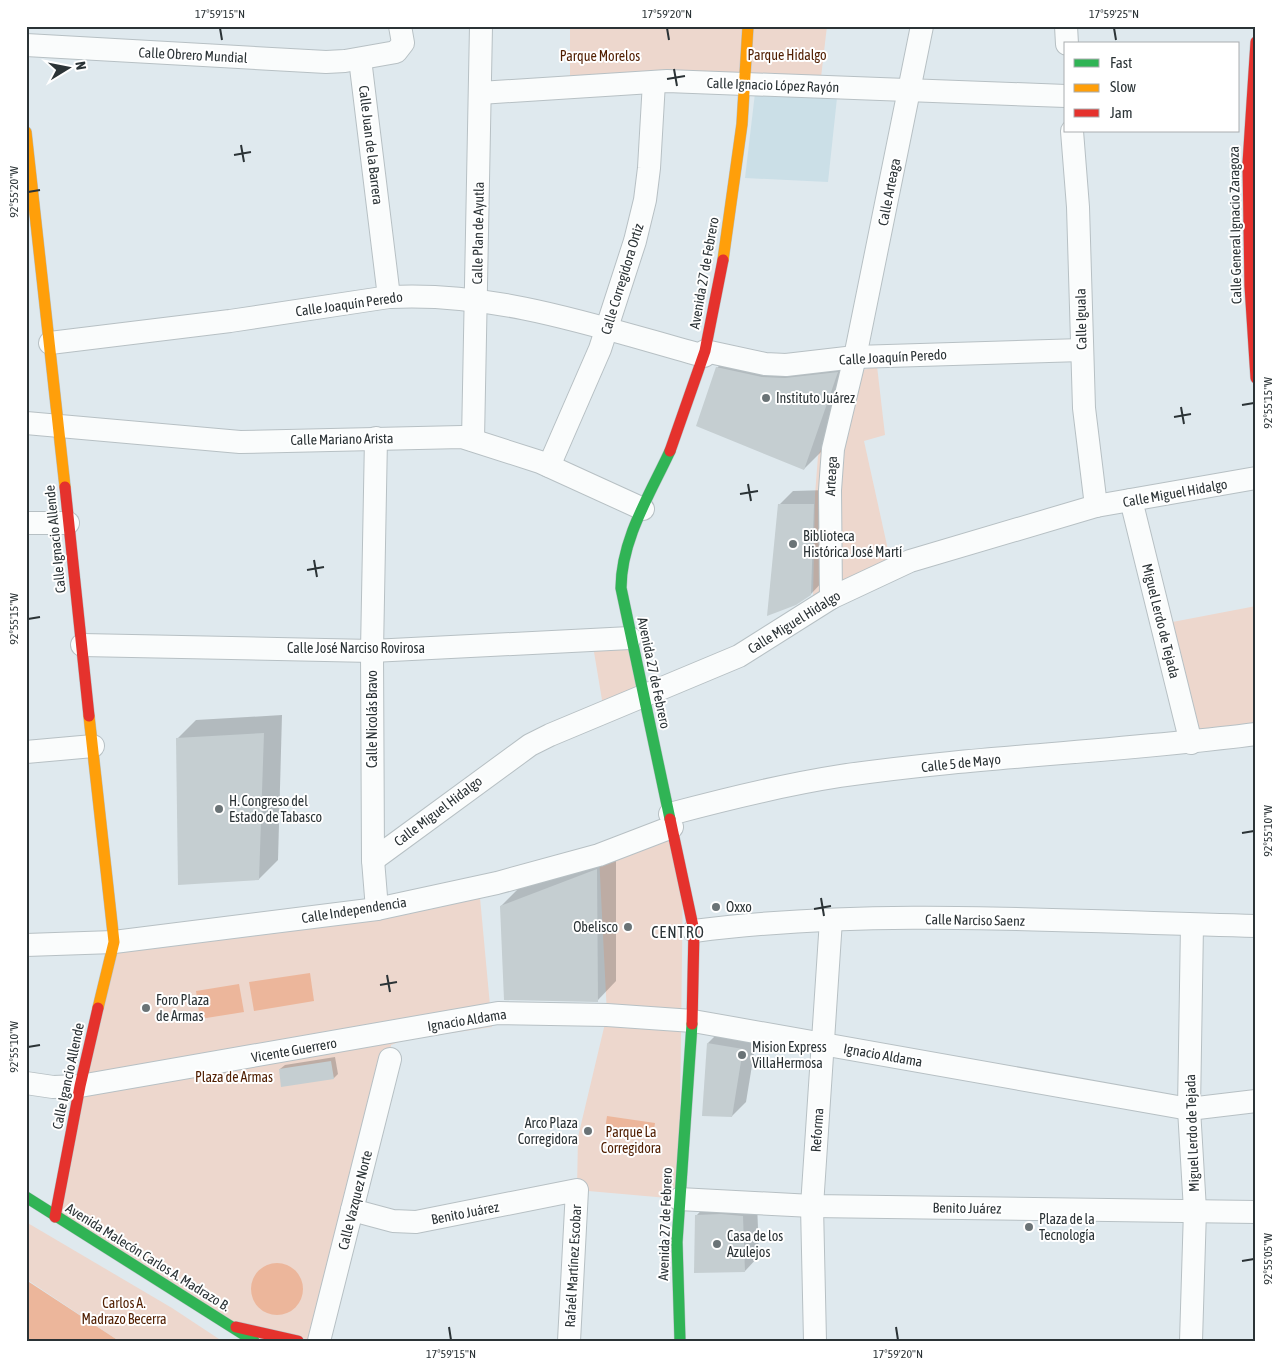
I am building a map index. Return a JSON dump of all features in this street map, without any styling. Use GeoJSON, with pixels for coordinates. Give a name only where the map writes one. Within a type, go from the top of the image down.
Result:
{"type":"FeatureCollection","features":[{"type":"Feature","properties":{"kind":"main road","name":"Avenida 27 de Febrero"},"geometry":{"type":"LineString","coordinates":[[680,1341],[677,1242],[693,1022],[694,931],[630,638],[621,588],[621,575],[626,548],[674,441],[704,354],[726,244],[746,83],[748,26]]}},
{"type":"Feature","properties":{"kind":"main road","name":"Calle General Ignacio Zaragoza"},"geometry":{"type":"LineString","coordinates":[[1256,42],[1245,97],[1256,378]]}},
{"type":"Feature","properties":{"kind":"main road","name":"Calle Ignacio Allende"},"geometry":{"type":"LineString","coordinates":[[26,132],[114,942]]}},
{"type":"Feature","properties":{"kind":"main road","name":"Calle Igancio Allende"},"geometry":{"type":"LineString","coordinates":[[55,1217],[80,1086],[114,942]]}},
{"type":"Feature","properties":{"kind":"main road","name":"Avenida Malecón Carlos A. Madrazo B."},"geometry":{"type":"LineString","coordinates":[[26,1197],[254,1341]]}},
{"type":"Feature","properties":{"kind":"main road"},"geometry":{"type":"LineString","coordinates":[[232,1326],[298,1341]]}},
{"type":"Feature","properties":{"kind":"street"},"geometry":{"type":"LineString","coordinates":[[360,59],[399,50],[403,41],[400,26]]}},
{"type":"Feature","properties":{"kind":"street","name":"Calle Plan de Ayutla"},"geometry":{"type":"LineString","coordinates":[[473,440],[481,26]]}},
{"type":"Feature","properties":{"kind":"street","name":"Calle Arteaga"},"geometry":{"type":"LineString","coordinates":[[855,357],[922,26]]}},
{"type":"Feature","properties":{"kind":"street"},"geometry":{"type":"LineString","coordinates":[[1066,26],[1067,42]]}},
{"type":"Feature","properties":{"kind":"street","name":"Calle Obrero Mundial"},"geometry":{"type":"LineString","coordinates":[[26,45],[298,61],[332,62],[360,59]]}},
{"type":"Feature","properties":{"kind":"street","name":"Calle Juan de la Barrera"},"geometry":{"type":"LineString","coordinates":[[360,59],[389,297]]}},
{"type":"Feature","properties":{"kind":"street","name":"Calle Ignacio López Rayón"},"geometry":{"type":"LineString","coordinates":[[480,93],[654,82],[746,83],[1064,96]]}},
{"type":"Feature","properties":{"kind":"street","name":"Calle Corregidora Ortiz"},"geometry":{"type":"LineString","coordinates":[[549,466],[607,329],[635,241],[645,200],[651,149],[654,82]]}},
{"type":"Feature","properties":{"kind":"street","name":"Calle Iguala"},"geometry":{"type":"LineString","coordinates":[[1072,132],[1078,207],[1084,408],[1096,506]]}},
{"type":"Feature","properties":{"kind":"street","name":"Calle Joaquín Peredo"},"geometry":{"type":"LineString","coordinates":[[50,343],[230,321],[389,297],[415,295],[477,300],[515,306],[704,354],[786,366],[855,357],[1082,350]]}},
{"type":"Feature","properties":{"kind":"street","name":"Arteaga"},"geometry":{"type":"LineString","coordinates":[[831,598],[830,469],[855,357]]}},
{"type":"Feature","properties":{"kind":"street","name":"Calle Mariano Arista"},"geometry":{"type":"LineString","coordinates":[[26,423],[240,442],[458,437],[473,440],[549,466],[643,509]]}},
{"type":"Feature","properties":{"kind":"street","name":"Calle Nicolás Bravo"},"geometry":{"type":"LineString","coordinates":[[376,438],[372,651],[373,860],[377,909]]}},
{"type":"Feature","properties":{"kind":"street","name":"Calle Miguel Hidalgo"},"geometry":{"type":"LineString","coordinates":[[373,860],[474,784],[530,745],[739,656],[831,598],[896,566],[924,556],[1096,506],[1256,478]]}},
{"type":"Feature","properties":{"kind":"street","name":"Miguel Lerdo de Tejada"},"geometry":{"type":"LineString","coordinates":[[1131,500],[1191,743]]}},
{"type":"Feature","properties":{"kind":"street"},"geometry":{"type":"LineString","coordinates":[[26,523],[68,523]]}},
{"type":"Feature","properties":{"kind":"street","name":"Calle José Narciso Rovirosa"},"geometry":{"type":"LineString","coordinates":[[82,645],[372,651],[630,638]]}},
{"type":"Feature","properties":{"kind":"street","name":"Calle 5 de Mayo"},"geometry":{"type":"LineString","coordinates":[[671,820],[779,787],[862,773],[1191,743],[1256,734]]}},
{"type":"Feature","properties":{"kind":"street"},"geometry":{"type":"LineString","coordinates":[[26,752],[93,746]]}},
{"type":"Feature","properties":{"kind":"street","name":"Calle Independencia"},"geometry":{"type":"LineString","coordinates":[[26,945],[114,942],[377,909],[497,883],[599,855],[671,820]]}},
{"type":"Feature","properties":{"kind":"street","name":"Calle Narciso Saenz"},"geometry":{"type":"LineString","coordinates":[[694,931],[763,924],[913,918],[1256,926]]}},
{"type":"Feature","properties":{"kind":"street","name":"Reforma"},"geometry":{"type":"LineString","coordinates":[[815,1341],[812,1206],[831,920]]}},
{"type":"Feature","properties":{"kind":"street","name":"Miguel Lerdo de Tejada"},"geometry":{"type":"LineString","coordinates":[[1191,1341],[1195,1210],[1190,1110],[1192,925]]}},
{"type":"Feature","properties":{"kind":"street","name":"Ignacio Aldama"},"geometry":{"type":"LineString","coordinates":[[390,1033],[498,1013],[607,1015],[693,1022],[1190,1110],[1256,1101]]}},
{"type":"Feature","properties":{"kind":"street","name":"Vicente Guerrero"},"geometry":{"type":"LineString","coordinates":[[26,1084],[52,1087],[80,1086],[390,1033]]}},
{"type":"Feature","properties":{"kind":"street","name":"Calle Vazquez Norte"},"geometry":{"type":"LineString","coordinates":[[319,1341],[390,1059]]}},
{"type":"Feature","properties":{"kind":"street","name":"Benito Juárez"},"geometry":{"type":"LineString","coordinates":[[352,1210],[393,1221],[416,1222],[577,1190]]}},
{"type":"Feature","properties":{"kind":"street","name":"Rafaél Martínez Escobar"},"geometry":{"type":"LineString","coordinates":[[569,1341],[577,1190]]}},
{"type":"Feature","properties":{"kind":"street","name":"Benito Juárez"},"geometry":{"type":"LineString","coordinates":[[679,1199],[812,1206],[1256,1212]]}},
{"type":"Feature","properties":{"kind":"shaded area"},"geometry":{"type":"Polygon","coordinates":[[[755,93],[837,98],[828,182],[745,178],[755,93]]]}},
{"type":"Feature","properties":{"kind":"shaded area"},"geometry":{"type":"Polygon","coordinates":[[[310,973],[314,1001],[254,1011],[249,982],[310,973]]]}},
{"type":"Feature","properties":{"kind":"shaded area"},"geometry":{"type":"Polygon","coordinates":[[[239,984],[244,1012],[200,1019],[196,991],[239,984]]]}},
{"type":"Feature","properties":{"kind":"shaded area"},"geometry":{"type":"Polygon","coordinates":[[[607,1116],[655,1123],[653,1137],[604,1136],[607,1116]]]}},
{"type":"Feature","properties":{"kind":"shaded area"},"geometry":{"type":"Polygon","coordinates":[[[277,1263],[291,1267],[299,1275],[303,1289],[299,1303],[291,1311],[277,1315],[263,1311],[255,1303],[251,1289],[255,1275],[263,1267],[277,1263]]]}},
{"type":"Feature","properties":{"kind":"shaded area"},"geometry":{"type":"Polygon","coordinates":[[[26,1280],[119,1341],[26,1341],[26,1280]]]}},
{"type":"Feature","properties":{"kind":"green space","name":"Parque Morelos"},"geometry":{"type":"Polygon","coordinates":[[[570,26],[827,26],[820,86],[570,87],[570,26]]]}},
{"type":"Feature","properties":{"kind":"green space"},"geometry":{"type":"Polygon","coordinates":[[[877,366],[885,435],[864,441],[890,559],[813,601],[815,495],[818,456],[853,373],[877,366]]]}},
{"type":"Feature","properties":{"kind":"green space"},"geometry":{"type":"Polygon","coordinates":[[[1256,606],[1256,734],[1191,743],[1162,624],[1256,606]]]}},
{"type":"Feature","properties":{"kind":"green space"},"geometry":{"type":"Polygon","coordinates":[[[630,638],[644,697],[604,712],[592,640],[630,638]]]}},
{"type":"Feature","properties":{"kind":"green space","name":"Parque La Corregidora"},"geometry":{"type":"Polygon","coordinates":[[[672,827],[683,876],[679,1199],[577,1190],[578,1137],[607,1015],[599,855],[672,827]]]}},
{"type":"Feature","properties":{"kind":"green space","name":"Plaza de Armas"},"geometry":{"type":"Polygon","coordinates":[[[479,887],[492,1027],[404,1040],[391,1045],[390,1059],[319,1341],[232,1326],[55,1217],[114,942],[479,887]]]}},
{"type":"Feature","properties":{"kind":"green space","name":"Carlos A. Madrazo Becerra"},"geometry":{"type":"Polygon","coordinates":[[[26,1222],[172,1308],[222,1341],[119,1341],[26,1279],[26,1222]]]}},
{"type":"Feature","properties":{"kind":"building","name":"Instituto Juárez"},"geometry":{"type":"Polygon","coordinates":[[[716,367],[762,377],[785,378],[838,372],[804,470],[696,426],[716,367]]]}},
{"type":"Feature","properties":{"kind":"building","name":"Biblioteca Histórica José Martí"},"geometry":{"type":"Polygon","coordinates":[[[778,504],[814,504],[811,595],[796,605],[767,616],[778,504]]]}},
{"type":"Feature","properties":{"kind":"building","name":"H. Congreso del Estado de Tabasco"},"geometry":{"type":"Polygon","coordinates":[[[264,733],[259,880],[178,885],[176,738],[264,733]]]}},
{"type":"Feature","properties":{"kind":"building"},"geometry":{"type":"Polygon","coordinates":[[[597,869],[598,1002],[504,1000],[500,906],[597,869]]]}},
{"type":"Feature","properties":{"kind":"building"},"geometry":{"type":"Polygon","coordinates":[[[707,1043],[743,1049],[732,1117],[702,1116],[707,1043]]]}},
{"type":"Feature","properties":{"kind":"building"},"geometry":{"type":"Polygon","coordinates":[[[331,1061],[334,1079],[281,1087],[279,1069],[331,1061]]]}},
{"type":"Feature","properties":{"kind":"building","name":"Casa de los Azulejos"},"geometry":{"type":"Polygon","coordinates":[[[721,1214],[743,1216],[745,1272],[694,1273],[695,1215],[721,1214]]]}},
{"type":"Feature","properties":{"kind":"traffic: fast"},"geometry":{"type":"LineString","coordinates":[[670,451],[631,535],[622,570],[621,588],[670,819]]}},
{"type":"Feature","properties":{"kind":"traffic: fast"},"geometry":{"type":"LineString","coordinates":[[680,1341],[677,1242],[692,1024]]}},
{"type":"Feature","properties":{"kind":"traffic: fast"},"geometry":{"type":"LineString","coordinates":[[26,1197],[254,1341]]}},
{"type":"Feature","properties":{"kind":"traffic: slow"},"geometry":{"type":"LineString","coordinates":[[723,260],[742,124],[748,26]]}},
{"type":"Feature","properties":{"kind":"traffic: slow"},"geometry":{"type":"LineString","coordinates":[[26,132],[65,487]]}},
{"type":"Feature","properties":{"kind":"traffic: slow"},"geometry":{"type":"LineString","coordinates":[[89,716],[114,942],[98,1008]]}},
{"type":"Feature","properties":{"kind":"traffic: jam"},"geometry":{"type":"LineString","coordinates":[[1256,42],[1248,163],[1250,286],[1256,378]]}},
{"type":"Feature","properties":{"kind":"traffic: jam"},"geometry":{"type":"LineString","coordinates":[[670,451],[705,351],[723,260]]}},
{"type":"Feature","properties":{"kind":"traffic: jam"},"geometry":{"type":"LineString","coordinates":[[65,487],[89,716]]}},
{"type":"Feature","properties":{"kind":"traffic: jam"},"geometry":{"type":"LineString","coordinates":[[670,819],[694,931],[692,1024]]}},
{"type":"Feature","properties":{"kind":"traffic: jam"},"geometry":{"type":"LineString","coordinates":[[55,1217],[80,1086],[98,1008]]}},
{"type":"Feature","properties":{"kind":"traffic: jam"},"geometry":{"type":"LineString","coordinates":[[236,1327],[298,1341]]}},
{"type":"Feature","properties":{"kind":"place","name":"Instituto Juárez"},"geometry":{"type":"Point","coordinates":[766,398]}},
{"type":"Feature","properties":{"kind":"place","name":"Biblioteca Histórica José Martí"},"geometry":{"type":"Point","coordinates":[793,544]}},
{"type":"Feature","properties":{"kind":"place","name":"H. Congreso del Estado de Tabasco"},"geometry":{"type":"Point","coordinates":[219,809]}},
{"type":"Feature","properties":{"kind":"place","name":"Oxxo"},"geometry":{"type":"Point","coordinates":[716,907]}},
{"type":"Feature","properties":{"kind":"place","name":"Obelisco"},"geometry":{"type":"Point","coordinates":[628,927]}},
{"type":"Feature","properties":{"kind":"place","name":"Foro Plaza de Armas"},"geometry":{"type":"Point","coordinates":[146,1008]}},
{"type":"Feature","properties":{"kind":"place","name":"Mision Express VillaHermosa"},"geometry":{"type":"Point","coordinates":[742,1055]}},
{"type":"Feature","properties":{"kind":"place","name":"Arco Plaza Corregidora"},"geometry":{"type":"Point","coordinates":[588,1131]}},
{"type":"Feature","properties":{"kind":"place","name":"Plaza de la Tecnología"},"geometry":{"type":"Point","coordinates":[1029,1227]}},
{"type":"Feature","properties":{"kind":"place","name":"Casa de los Azulejos"},"geometry":{"type":"Point","coordinates":[717,1244]}},
{"type":"Feature","properties":{"kind":"district","name":"CENTRO"},"geometry":{"type":"Point","coordinates":[678,932]}},
{"type":"Feature","properties":{"kind":"park label","name":"Parque Hidalgo"},"geometry":{"type":"Point","coordinates":[787,55]}}]}
